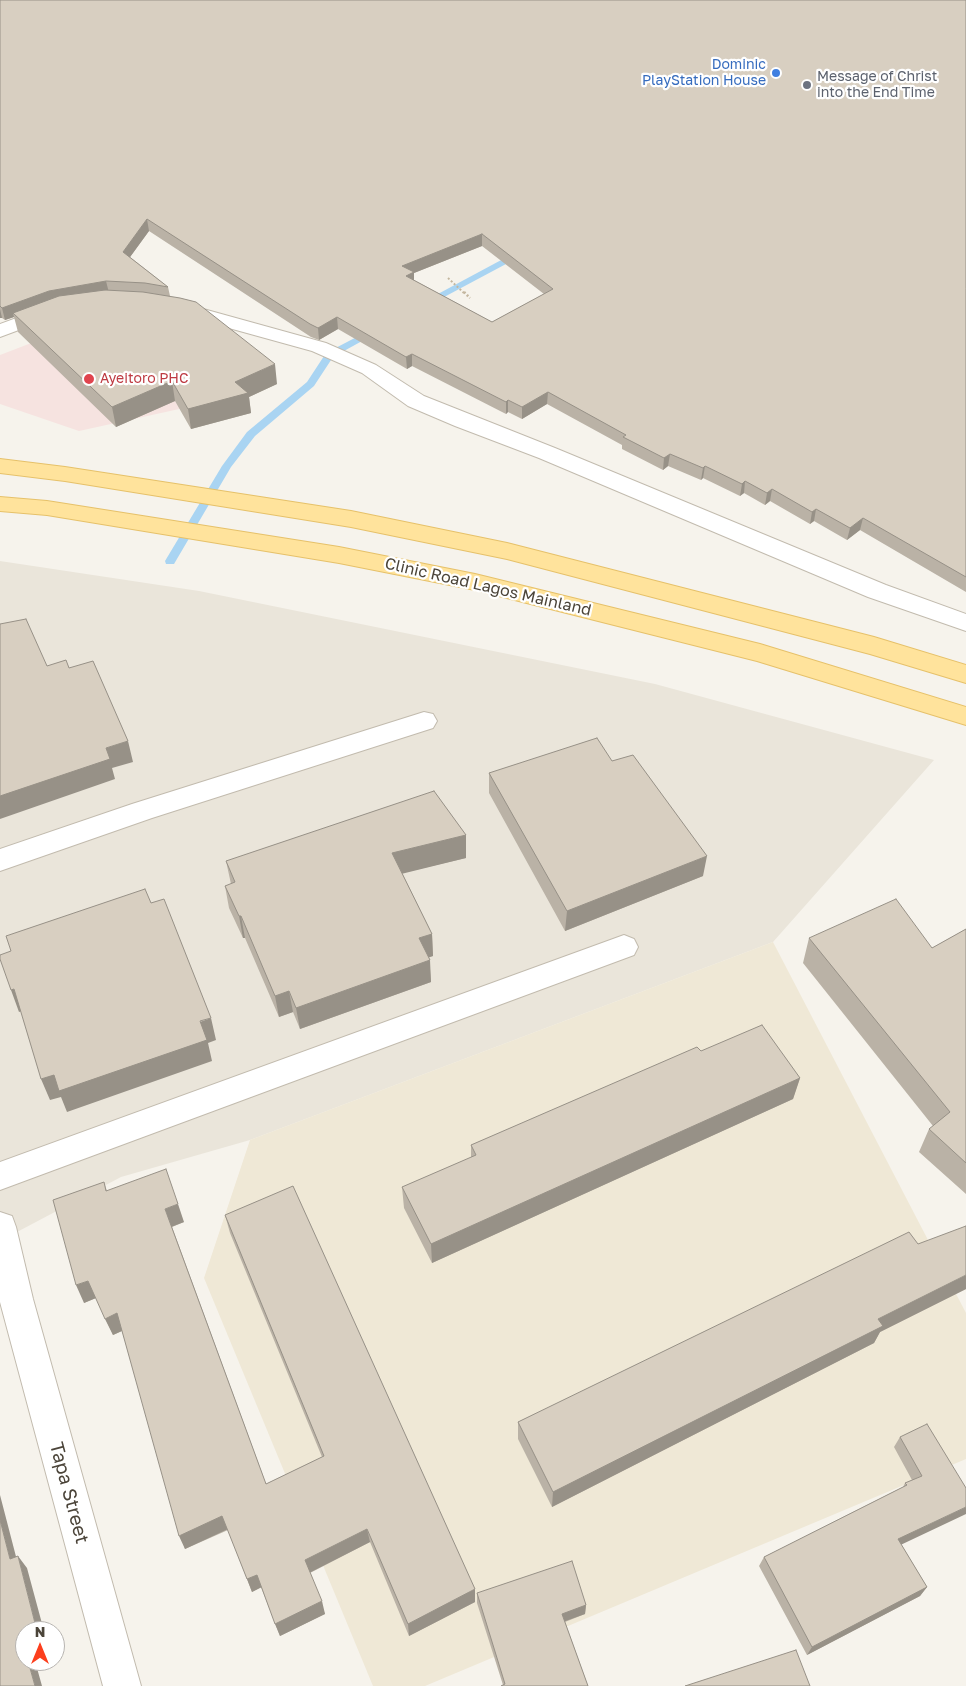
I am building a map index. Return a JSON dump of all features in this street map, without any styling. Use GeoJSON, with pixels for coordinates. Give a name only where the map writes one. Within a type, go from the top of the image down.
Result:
{"type":"FeatureCollection","features":[{"type":"Feature","properties":{"kind":"main road"},"geometry":{"type":"LineString","coordinates":[[0,466],[65,474],[351,519],[507,552],[620,579],[874,646],[966,674]]}},
{"type":"Feature","properties":{"kind":"main road","name":"Clinic Road Lagos Mainland"},"geometry":{"type":"LineString","coordinates":[[0,504],[47,508],[339,555],[475,582],[760,653],[966,716]]}},
{"type":"Feature","properties":{"kind":"street"},"geometry":{"type":"LineString","coordinates":[[157,304],[186,310],[319,347],[369,369],[416,401],[547,453],[877,591],[966,623]]}},
{"type":"Feature","properties":{"kind":"street"},"geometry":{"type":"LineString","coordinates":[[0,331],[68,307]]}},
{"type":"Feature","properties":{"kind":"street"},"geometry":{"type":"LineString","coordinates":[[0,860],[142,811],[424,721]]}},
{"type":"Feature","properties":{"kind":"street"},"geometry":{"type":"LineString","coordinates":[[0,1176],[624,947]]}},
{"type":"Feature","properties":{"kind":"street","name":"Tapa Street"},"geometry":{"type":"LineString","coordinates":[[0,1227],[8,1303],[122,1686]]}},
{"type":"Feature","properties":{"kind":"path"},"geometry":{"type":"LineString","coordinates":[[448,278],[470,298]]}},
{"type":"Feature","properties":{"kind":"shaded area","name":"Ayeitoro PHC"},"geometry":{"type":"Polygon","coordinates":[[[115,311],[202,404],[79,431],[0,404],[0,355],[115,311]]]}},
{"type":"Feature","properties":{"kind":"shaded area"},"geometry":{"type":"Polygon","coordinates":[[[0,561],[199,591],[655,684],[934,760],[773,942],[250,1140],[121,1177],[0,1241],[0,561]]]}},
{"type":"Feature","properties":{"kind":"shaded area"},"geometry":{"type":"Polygon","coordinates":[[[773,942],[966,1313],[966,1459],[425,1686],[373,1686],[204,1278],[250,1140],[773,942]]]}},
{"type":"Feature","properties":{"kind":"building"},"geometry":{"type":"Polygon","coordinates":[[[0,0],[966,0],[966,577],[863,518],[850,528],[816,509],[812,512],[772,489],[767,493],[745,481],[742,484],[705,466],[703,468],[670,454],[664,458],[623,437],[626,435],[548,392],[522,407],[508,400],[506,402],[412,354],[406,357],[337,317],[318,328],[147,219],[123,252],[168,287],[145,283],[106,281],[49,291],[2,308],[0,306],[0,0]],[[482,234],[402,266],[414,272],[406,276],[492,322],[553,289],[482,234]]]}},
{"type":"Feature","properties":{"kind":"building"},"geometry":{"type":"Polygon","coordinates":[[[105,290],[143,292],[196,302],[275,364],[235,382],[248,393],[188,409],[172,381],[112,407],[13,313],[59,296],[105,290]]]}},
{"type":"Feature","properties":{"kind":"building"},"geometry":{"type":"Polygon","coordinates":[[[26,619],[47,666],[66,660],[69,668],[93,661],[128,741],[106,748],[110,759],[0,796],[0,624],[26,619]]]}},
{"type":"Feature","properties":{"kind":"building"},"geometry":{"type":"Polygon","coordinates":[[[597,738],[612,761],[633,755],[707,856],[567,911],[489,773],[597,738]]]}},
{"type":"Feature","properties":{"kind":"building"},"geometry":{"type":"Polygon","coordinates":[[[434,791],[466,835],[392,853],[432,934],[419,938],[430,960],[296,1008],[289,991],[275,996],[241,916],[239,916],[225,886],[235,882],[226,861],[434,791]]]}},
{"type":"Feature","properties":{"kind":"building"},"geometry":{"type":"Polygon","coordinates":[[[145,889],[151,903],[164,899],[211,1018],[200,1021],[207,1040],[59,1091],[54,1075],[41,1079],[14,989],[11,990],[0,959],[0,955],[11,951],[6,936],[145,889]]]}},
{"type":"Feature","properties":{"kind":"building"},"geometry":{"type":"Polygon","coordinates":[[[896,899],[932,948],[966,929],[966,1163],[929,1129],[950,1112],[809,938],[896,899]]]}},
{"type":"Feature","properties":{"kind":"building"},"geometry":{"type":"Polygon","coordinates":[[[762,1025],[800,1078],[431,1244],[402,1187],[476,1155],[471,1145],[697,1047],[701,1051],[762,1025]]]}},
{"type":"Feature","properties":{"kind":"building"},"geometry":{"type":"Polygon","coordinates":[[[166,1169],[178,1204],[165,1209],[266,1484],[324,1456],[225,1215],[293,1186],[475,1589],[408,1624],[367,1529],[305,1560],[322,1601],[275,1624],[257,1575],[247,1579],[222,1516],[179,1536],[117,1313],[105,1319],[88,1281],[76,1285],[53,1200],[104,1182],[106,1191],[166,1169]]]}},
{"type":"Feature","properties":{"kind":"building"},"geometry":{"type":"Polygon","coordinates":[[[966,1226],[966,1275],[878,1319],[883,1326],[553,1492],[518,1422],[909,1232],[918,1244],[966,1226]]]}},
{"type":"Feature","properties":{"kind":"building"},"geometry":{"type":"Polygon","coordinates":[[[927,1424],[966,1488],[966,1507],[898,1539],[927,1587],[812,1647],[764,1557],[907,1485],[905,1483],[922,1476],[900,1437],[927,1424]]]}},
{"type":"Feature","properties":{"kind":"building"},"geometry":{"type":"Polygon","coordinates":[[[0,1520],[10,1559],[18,1556],[34,1621],[15,1621],[15,1671],[31,1671],[35,1686],[0,1686],[0,1520]]]}},
{"type":"Feature","properties":{"kind":"building"},"geometry":{"type":"Polygon","coordinates":[[[572,1561],[586,1605],[562,1614],[588,1686],[501,1686],[505,1684],[477,1593],[572,1561]]]}},
{"type":"Feature","properties":{"kind":"building"},"geometry":{"type":"Polygon","coordinates":[[[796,1650],[810,1686],[685,1686],[796,1650]]]}},
{"type":"Feature","properties":{"kind":"waterway"},"geometry":{"type":"LineString","coordinates":[[428,302],[518,254]]}},
{"type":"Feature","properties":{"kind":"waterway"},"geometry":{"type":"LineString","coordinates":[[170,561],[227,466],[251,434],[311,384],[329,355],[370,333]]}},
{"type":"Feature","properties":{"kind":"place","name":"Dominic PlayStation House"},"geometry":{"type":"Point","coordinates":[776,73]}},
{"type":"Feature","properties":{"kind":"place","name":"Message of Christ into the End Time"},"geometry":{"type":"Point","coordinates":[807,85]}},
{"type":"Feature","properties":{"kind":"place","name":"Ayeitoro PHC"},"geometry":{"type":"Point","coordinates":[89,379]}}]}
